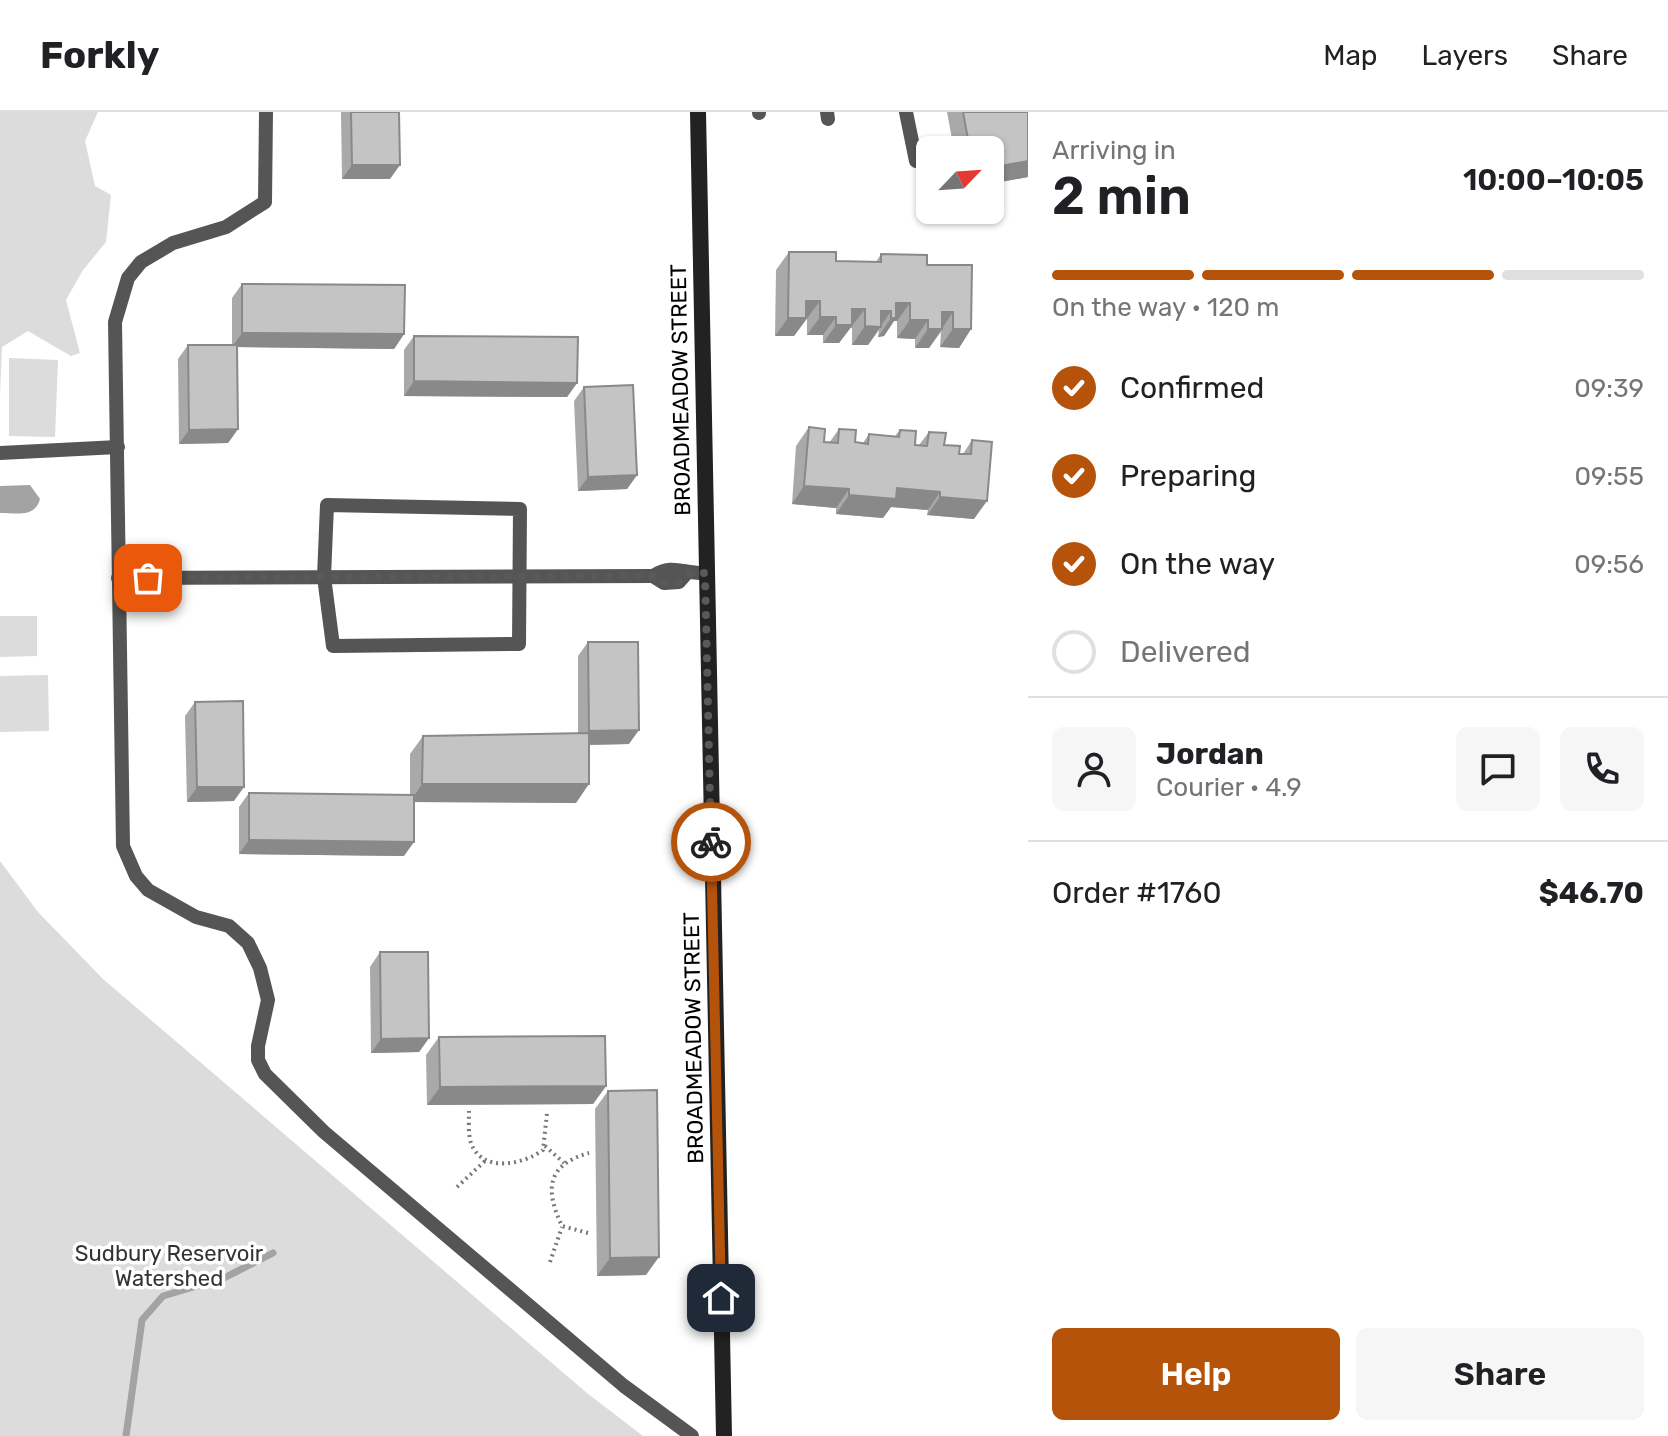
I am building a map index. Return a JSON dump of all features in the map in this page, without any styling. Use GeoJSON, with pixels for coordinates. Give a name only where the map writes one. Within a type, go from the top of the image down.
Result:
{"type":"FeatureCollection","features":[{"type":"Feature","properties":{"kind":"street","name":"BROADMEADOW STREET"},"geometry":{"type":"LineString","coordinates":[[698,112],[724,1436]]}},
{"type":"Feature","properties":{"kind":"lane"},"geometry":{"type":"LineString","coordinates":[[266,112],[265,202],[226,227],[173,243],[141,262],[128,278],[115,322],[123,846],[136,876],[148,890],[196,917],[229,926],[248,943],[260,968],[268,1000],[258,1046],[258,1060],[265,1074],[324,1132],[569,1339],[692,1436]]}},
{"type":"Feature","properties":{"kind":"lane"},"geometry":{"type":"LineString","coordinates":[[906,112],[916,161]]}},
{"type":"Feature","properties":{"kind":"lane"},"geometry":{"type":"LineString","coordinates":[[0,453],[118,447]]}},
{"type":"Feature","properties":{"kind":"lane"},"geometry":{"type":"LineString","coordinates":[[327,505],[520,509],[519,644],[333,646],[324,577],[327,505]]}},
{"type":"Feature","properties":{"kind":"lane"},"geometry":{"type":"LineString","coordinates":[[118,578],[653,576],[665,568],[677,568],[686,574],[705,573]]}},
{"type":"Feature","properties":{"kind":"path"},"geometry":{"type":"LineString","coordinates":[[469,1111],[471,1143],[486,1160],[519,1163],[531,1159],[545,1146],[547,1113]]}},
{"type":"Feature","properties":{"kind":"path"},"geometry":{"type":"LineString","coordinates":[[545,1146],[564,1163]]}},
{"type":"Feature","properties":{"kind":"path"},"geometry":{"type":"LineString","coordinates":[[550,1262],[562,1226],[551,1195],[556,1172],[564,1163],[589,1153]]}},
{"type":"Feature","properties":{"kind":"path"},"geometry":{"type":"LineString","coordinates":[[457,1187],[486,1160]]}},
{"type":"Feature","properties":{"kind":"path"},"geometry":{"type":"LineString","coordinates":[[562,1226],[588,1233]]}},
{"type":"Feature","properties":{"kind":"green space"},"geometry":{"type":"Polygon","coordinates":[[[0,112],[98,112],[85,141],[95,186],[111,195],[106,242],[83,270],[66,300],[80,353],[71,356],[28,331],[2,347],[0,396],[0,112]]]}},
{"type":"Feature","properties":{"kind":"green space"},"geometry":{"type":"Polygon","coordinates":[[[9,358],[58,360],[55,437],[9,436],[9,358]]]}},
{"type":"Feature","properties":{"kind":"green space"},"geometry":{"type":"Polygon","coordinates":[[[0,616],[37,616],[37,656],[0,657],[0,616]]]}},
{"type":"Feature","properties":{"kind":"green space"},"geometry":{"type":"Polygon","coordinates":[[[48,675],[49,731],[0,732],[0,676],[48,675]]]}},
{"type":"Feature","properties":{"kind":"green space","name":"Sudbury Reservoir Watershed"},"geometry":{"type":"Polygon","coordinates":[[[0,861],[38,912],[103,979],[587,1393],[643,1436],[0,1436],[0,861]]]}},
{"type":"Feature","properties":{"kind":"shaded area"},"geometry":{"type":"Polygon","coordinates":[[[30,485],[40,499],[34,509],[24,513],[0,513],[0,486],[30,485]]]}},
{"type":"Feature","properties":{"kind":"building"},"geometry":{"type":"Polygon","coordinates":[[[351,112],[399,112],[400,165],[352,165],[351,112]]]}},
{"type":"Feature","properties":{"kind":"building"},"geometry":{"type":"Polygon","coordinates":[[[963,112],[1028,112],[1028,161],[1004,165],[1004,136],[967,136],[963,112]]]}},
{"type":"Feature","properties":{"kind":"building"},"geometry":{"type":"Polygon","coordinates":[[[789,252],[836,252],[836,261],[881,262],[881,254],[927,255],[927,265],[972,265],[971,329],[953,329],[953,312],[942,312],[942,329],[928,329],[928,320],[910,320],[910,303],[896,303],[896,318],[891,318],[891,311],[881,311],[881,327],[865,326],[865,309],[852,309],[852,325],[836,325],[836,317],[820,317],[820,301],[806,301],[806,318],[788,318],[789,252]]]}},
{"type":"Feature","properties":{"kind":"building"},"geometry":{"type":"Polygon","coordinates":[[[242,284],[405,285],[404,334],[242,333],[242,284]]]}},
{"type":"Feature","properties":{"kind":"building"},"geometry":{"type":"Polygon","coordinates":[[[414,336],[578,337],[577,383],[414,381],[414,336]]]}},
{"type":"Feature","properties":{"kind":"building"},"geometry":{"type":"Polygon","coordinates":[[[188,345],[237,345],[238,429],[189,430],[188,345]]]}},
{"type":"Feature","properties":{"kind":"building"},"geometry":{"type":"Polygon","coordinates":[[[633,385],[637,475],[588,477],[584,387],[633,385]]]}},
{"type":"Feature","properties":{"kind":"building"},"geometry":{"type":"Polygon","coordinates":[[[809,427],[825,429],[824,442],[838,443],[839,429],[856,430],[855,442],[868,444],[869,434],[899,437],[900,430],[916,431],[915,445],[927,446],[929,432],[946,433],[944,445],[960,446],[959,454],[971,454],[972,440],[992,442],[987,501],[940,497],[940,492],[897,488],[896,499],[849,495],[849,489],[804,486],[809,427]]]}},
{"type":"Feature","properties":{"kind":"building"},"geometry":{"type":"Polygon","coordinates":[[[588,642],[638,642],[639,730],[589,731],[588,642]]]}},
{"type":"Feature","properties":{"kind":"building"},"geometry":{"type":"Polygon","coordinates":[[[243,701],[244,787],[197,787],[195,702],[243,701]]]}},
{"type":"Feature","properties":{"kind":"building"},"geometry":{"type":"Polygon","coordinates":[[[589,733],[589,784],[422,784],[423,736],[589,733]]]}},
{"type":"Feature","properties":{"kind":"building"},"geometry":{"type":"Polygon","coordinates":[[[249,793],[414,795],[414,842],[249,840],[249,793]]]}},
{"type":"Feature","properties":{"kind":"building"},"geometry":{"type":"Polygon","coordinates":[[[380,952],[428,952],[429,1038],[381,1039],[380,952]]]}},
{"type":"Feature","properties":{"kind":"building"},"geometry":{"type":"Polygon","coordinates":[[[605,1036],[606,1086],[440,1087],[439,1037],[605,1036]]]}},
{"type":"Feature","properties":{"kind":"building"},"geometry":{"type":"Polygon","coordinates":[[[657,1090],[659,1257],[610,1258],[608,1091],[657,1090]]]}},
{"type":"Feature","properties":{"kind":"waterway"},"geometry":{"type":"LineString","coordinates":[[126,1436],[142,1320],[163,1296],[224,1278],[273,1253]]}},
{"type":"Feature","properties":{"kind":"way so far"},"geometry":{"type":"LineString","coordinates":[[148,578],[653,576],[664,583],[679,582],[686,574],[705,573],[711,842]]}},
{"type":"Feature","properties":{"kind":"route"},"geometry":{"type":"LineString","coordinates":[[711,842],[721,1298]]}}]}
